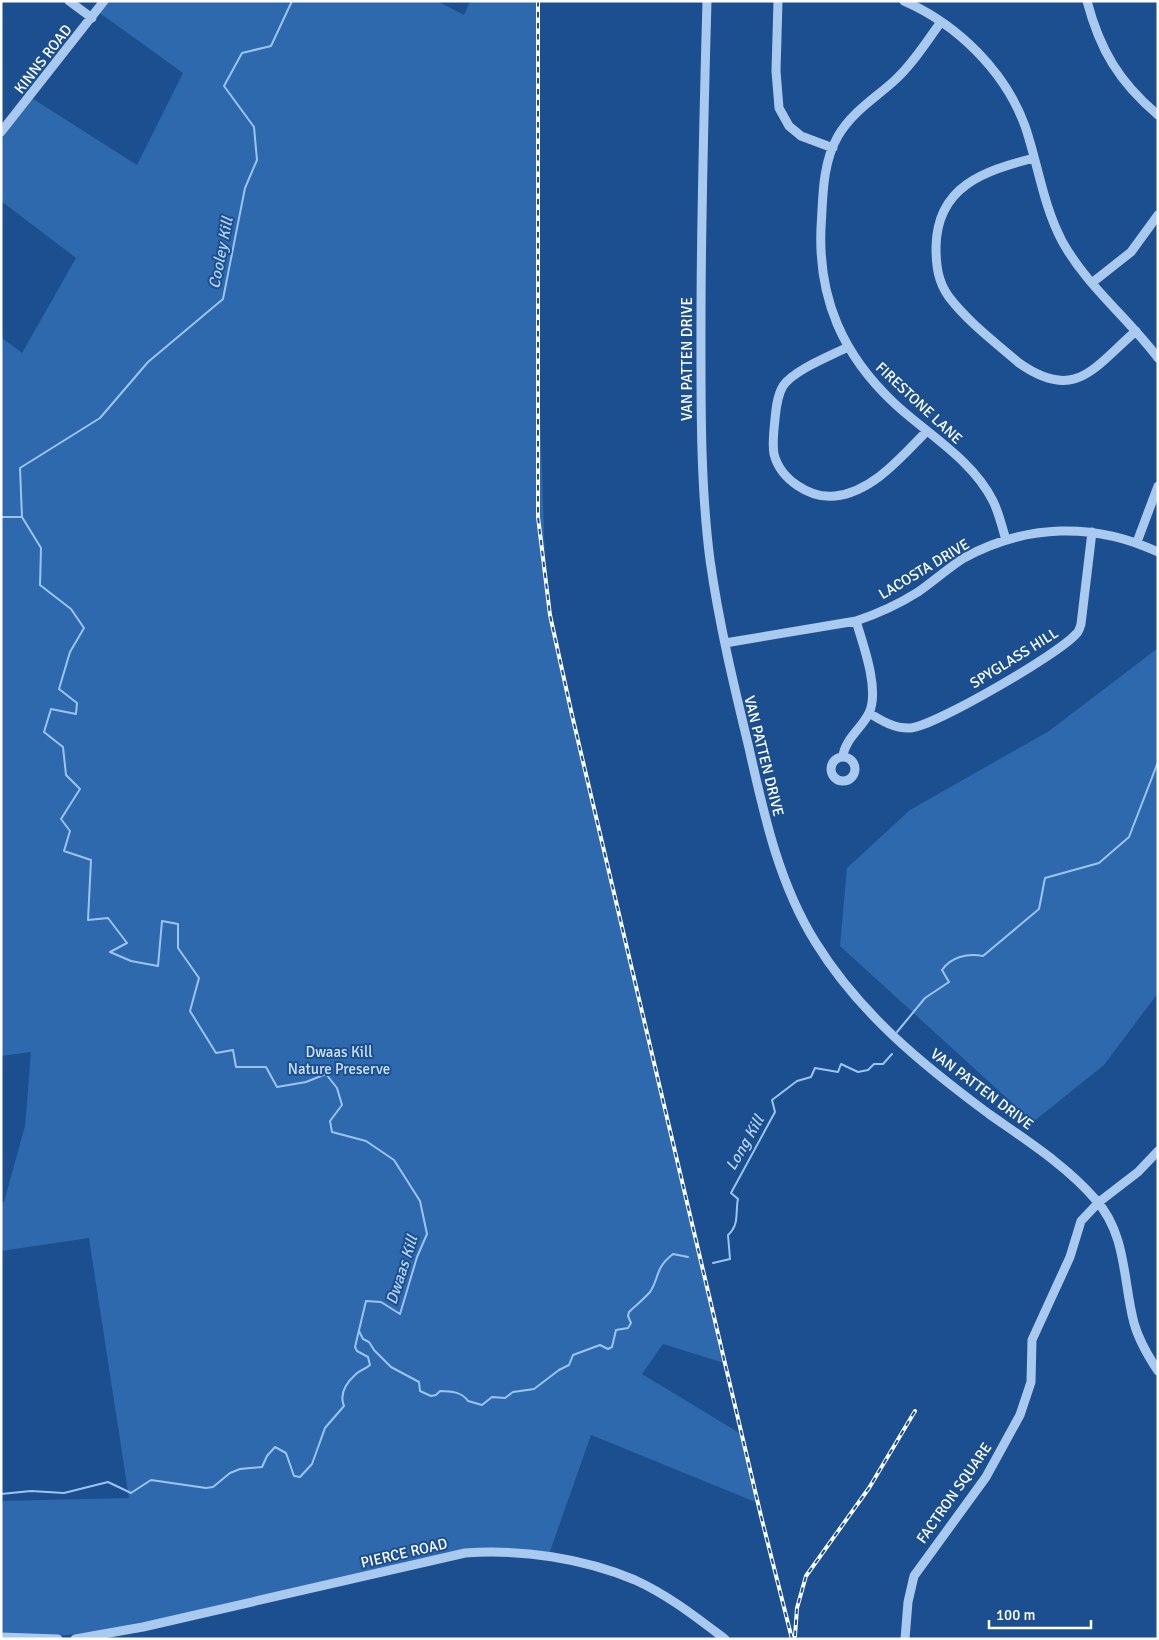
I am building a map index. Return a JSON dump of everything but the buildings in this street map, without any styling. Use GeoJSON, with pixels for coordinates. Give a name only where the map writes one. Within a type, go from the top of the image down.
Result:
{"type":"FeatureCollection","features":[{"type":"Feature","properties":{"kind":"street"},"geometry":{"type":"LineString","coordinates":[[69,1],[92,18]]}},
{"type":"Feature","properties":{"kind":"street","name":"KINNS ROAD"},"geometry":{"type":"LineString","coordinates":[[1,132],[104,1]]}},
{"type":"Feature","properties":{"kind":"street","name":"VAN PATTEN DRIVE"},"geometry":{"type":"LineString","coordinates":[[707,1],[702,200],[701,434],[710,558],[731,678],[768,831],[793,898],[815,942],[848,989],[889,1034],[955,1088],[1068,1172],[1099,1202],[1120,1246],[1134,1323],[1144,1348],[1158,1371]]}},
{"type":"Feature","properties":{"kind":"street"},"geometry":{"type":"LineString","coordinates":[[778,1],[776,71],[779,108],[789,126],[801,136],[833,148]]}},
{"type":"Feature","properties":{"kind":"street"},"geometry":{"type":"LineString","coordinates":[[904,1],[941,22],[976,51],[1003,85],[1019,112],[1038,177],[1063,241],[1093,282],[1158,358]]}},
{"type":"Feature","properties":{"kind":"street"},"geometry":{"type":"LineString","coordinates":[[1087,1],[1102,47],[1115,71],[1158,115]]}},
{"type":"Feature","properties":{"kind":"street","name":"FIRESTONE LANE"},"geometry":{"type":"LineString","coordinates":[[941,22],[914,60],[895,80],[848,120],[833,148],[823,191],[821,246],[825,286],[838,327],[865,373],[894,404],[966,465],[986,488],[998,512],[1006,540]]}},
{"type":"Feature","properties":{"kind":"street"},"geometry":{"type":"LineString","coordinates":[[1034,158],[1006,165],[977,177],[951,198],[943,212],[936,242],[936,264],[940,283],[950,298],[1018,363],[1050,380],[1076,379],[1086,375],[1136,331]]}},
{"type":"Feature","properties":{"kind":"street"},"geometry":{"type":"LineString","coordinates":[[1093,282],[1131,252],[1158,215]]}},
{"type":"Feature","properties":{"kind":"street"},"geometry":{"type":"LineString","coordinates":[[848,347],[809,367],[788,381],[782,388],[776,410],[774,454],[786,476],[793,483],[810,492],[827,496],[847,494],[891,468],[927,431]]}},
{"type":"Feature","properties":{"kind":"street"},"geometry":{"type":"LineString","coordinates":[[1137,542],[1155,503],[1158,486]]}},
{"type":"Feature","properties":{"kind":"street","name":"LACOSTA DRIVE"},"geometry":{"type":"LineString","coordinates":[[725,643],[856,621],[917,592],[963,559],[1006,540],[1042,531],[1073,530],[1092,532],[1137,542],[1158,552]]}},
{"type":"Feature","properties":{"kind":"street","name":"SPYGLASS HILL"},"geometry":{"type":"LineString","coordinates":[[869,712],[894,726],[908,728],[920,726],[939,718],[1048,656],[1076,634],[1083,618],[1092,532]]}},
{"type":"Feature","properties":{"kind":"street"},"geometry":{"type":"LineString","coordinates":[[843,756],[845,748],[869,712],[872,686],[856,621]]}},
{"type":"Feature","properties":{"kind":"street","name":"FACTRON SQUARE"},"geometry":{"type":"LineString","coordinates":[[905,1639],[908,1602],[914,1576],[986,1478],[1020,1415],[1032,1382],[1032,1340],[1070,1257],[1082,1221],[1099,1202],[1138,1172],[1158,1151]]}},
{"type":"Feature","properties":{"kind":"street","name":"PIERCE ROAD"},"geometry":{"type":"LineString","coordinates":[[75,1639],[122,1635],[435,1559],[466,1553],[491,1551],[534,1554],[583,1565],[633,1580],[665,1596],[725,1639]]}},
{"type":"Feature","properties":{"kind":"street"},"geometry":{"type":"LineString","coordinates":[[1,1637],[58,1639]]}},
{"type":"Feature","properties":{"kind":"green space","name":"Dwaas Kill Nature Preserve"},"geometry":{"type":"Polygon","coordinates":[[[104,1],[437,1],[464,15],[470,1],[538,1],[537,319],[546,592],[578,740],[724,1363],[663,1344],[642,1374],[741,1434],[758,1503],[591,1435],[548,1557],[482,1550],[160,1623],[43,1638],[1,1637],[1,1501],[129,1498],[89,1238],[1,1251],[1,1203],[4,1202],[25,1126],[31,1052],[1,1056],[1,337],[22,353],[76,258],[1,201],[1,132],[30,97],[137,165],[183,73],[97,11],[104,1]]]}},
{"type":"Feature","properties":{"kind":"green space"},"geometry":{"type":"Polygon","coordinates":[[[1158,648],[1158,993],[1104,1065],[1033,1122],[840,946],[847,868],[910,810],[1049,731],[1158,648]]]}},
{"type":"Feature","properties":{"kind":"waterway","name":"Dwaas Kill"},"geometry":{"type":"LineString","coordinates":[[1,1494],[31,1491],[64,1493],[108,1482],[131,1493],[151,1480],[206,1488],[213,1487],[230,1473],[240,1469],[262,1467],[267,1456],[275,1447],[286,1453],[294,1476],[300,1477],[312,1464],[325,1428],[344,1406],[342,1397],[346,1385],[352,1377],[370,1365],[368,1357],[357,1351],[355,1347],[366,1301],[381,1302],[400,1314],[417,1257],[427,1234],[420,1201],[394,1160],[366,1141],[332,1132],[330,1121],[342,1105],[337,1088],[326,1074],[306,1082],[277,1087],[266,1067],[236,1067],[233,1050],[216,1053],[190,1011],[199,978],[178,948],[178,924],[162,921],[158,966],[131,961],[110,952],[127,943],[108,918],[88,920],[91,860],[64,851],[70,831],[61,819],[80,789],[66,775],[63,747],[44,732],[51,709],[76,714],[77,703],[59,689],[70,652],[84,628],[71,609],[40,585],[41,548],[22,517],[20,468],[100,418],[148,362],[223,299],[245,188],[257,160],[254,127],[224,86],[242,53],[271,46],[292,1]]}},
{"type":"Feature","properties":{"kind":"waterway","name":"Dwaas Kill"},"geometry":{"type":"LineString","coordinates":[[1,517],[21,517]]}},
{"type":"Feature","properties":{"kind":"waterway","name":"Long Kill"},"geometry":{"type":"LineString","coordinates":[[897,1032],[925,998],[949,982],[942,970],[950,962],[965,956],[983,956],[1039,909],[1045,878],[1099,863],[1129,837],[1158,762]]}},
{"type":"Feature","properties":{"kind":"waterway","name":"Long Kill"},"geometry":{"type":"LineString","coordinates":[[713,1263],[730,1259],[728,1235],[736,1222],[738,1199],[731,1193],[775,1112],[772,1100],[797,1081],[811,1077],[815,1068],[838,1072],[841,1064],[858,1072],[868,1070],[874,1064],[883,1064],[892,1054]]}},
{"type":"Feature","properties":{"kind":"waterway","name":"Long Kill"},"geometry":{"type":"LineString","coordinates":[[359,1331],[363,1339],[369,1342],[374,1350],[391,1367],[419,1382],[420,1391],[431,1396],[436,1395],[440,1391],[448,1391],[463,1396],[468,1401],[482,1405],[492,1397],[505,1398],[513,1392],[534,1389],[559,1370],[569,1365],[573,1355],[600,1345],[608,1349],[612,1347],[616,1330],[628,1328],[631,1323],[628,1316],[629,1312],[650,1292],[660,1269],[667,1259],[673,1254],[688,1257]]}},
{"type":"Feature","properties":{"kind":"railway"},"geometry":{"type":"LineString","coordinates":[[538,1],[538,517],[550,615],[761,1516],[792,1639]]}},
{"type":"Feature","properties":{"kind":"railway"},"geometry":{"type":"LineString","coordinates":[[795,1636],[797,1608],[806,1576],[869,1488],[915,1411]]}},
{"type":"Feature","properties":{"kind":"water label","name":"Cooley Kill"},"geometry":{"type":"Point","coordinates":[221,253]}}]}
